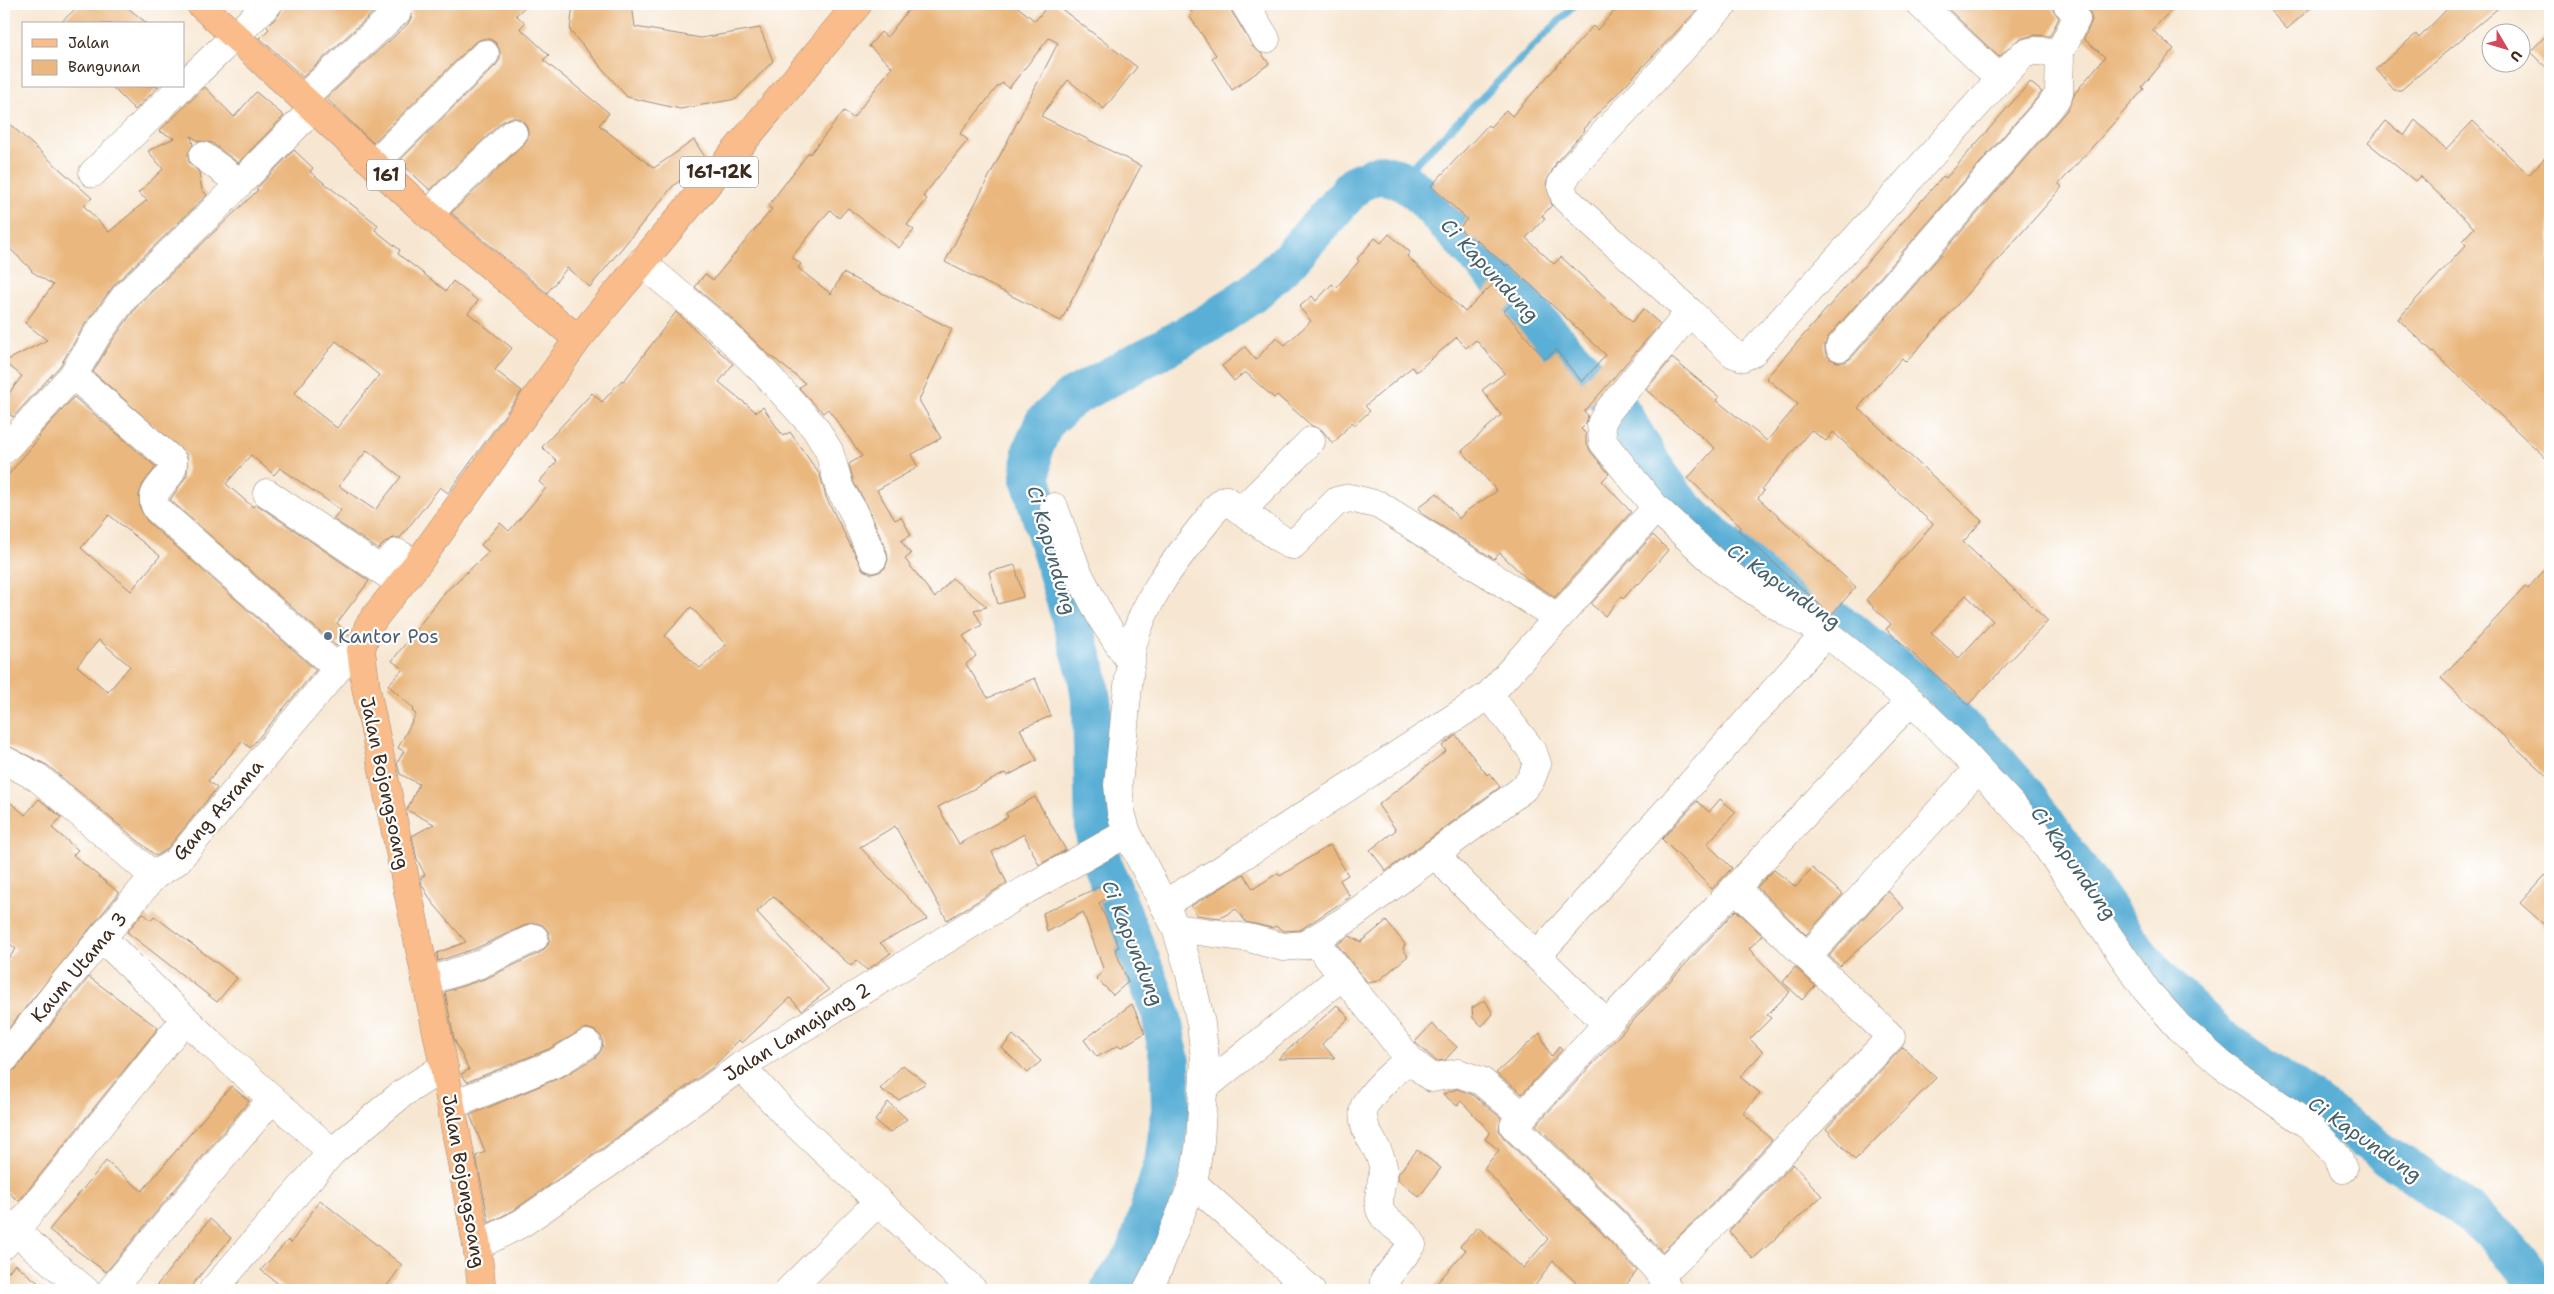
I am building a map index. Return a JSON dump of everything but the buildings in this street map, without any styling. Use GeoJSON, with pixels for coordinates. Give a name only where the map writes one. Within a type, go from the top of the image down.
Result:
{"type":"FeatureCollection","features":[{"type":"Feature","properties":{"kind":"main road","name":"161"},"geometry":{"type":"LineString","coordinates":[[200,4],[429,215],[578,339]]}},
{"type":"Feature","properties":{"kind":"main road","name":"161-12K"},"geometry":{"type":"LineString","coordinates":[[578,339],[858,4]]}},
{"type":"Feature","properties":{"kind":"main road","name":"Jalan Bojongsoang"},"geometry":{"type":"LineString","coordinates":[[482,1290],[477,1246],[452,1105],[361,665],[363,639],[399,572],[578,339]]}},
{"type":"Feature","properties":{"kind":"street"},"geometry":{"type":"LineString","coordinates":[[185,83],[268,4]]}},
{"type":"Feature","properties":{"kind":"street"},"geometry":{"type":"LineString","coordinates":[[1246,4],[1266,38]]}},
{"type":"Feature","properties":{"kind":"street"},"geometry":{"type":"LineString","coordinates":[[1724,4],[1569,171],[1561,185],[1565,198],[1734,354],[1743,357],[1752,353],[2023,54],[2034,51],[2060,52]]}},
{"type":"Feature","properties":{"kind":"street"},"geometry":{"type":"LineString","coordinates":[[1920,4],[2000,79]]}},
{"type":"Feature","properties":{"kind":"street"},"geometry":{"type":"LineString","coordinates":[[1840,347],[2056,99],[2059,93],[2060,52],[2076,19],[2072,9],[2067,4]]}},
{"type":"Feature","properties":{"kind":"street"},"geometry":{"type":"LineString","coordinates":[[4,450],[74,375],[98,333],[126,295],[209,215],[242,180],[308,103],[397,12]]}},
{"type":"Feature","properties":{"kind":"street"},"geometry":{"type":"LineString","coordinates":[[374,164],[485,54]]}},
{"type":"Feature","properties":{"kind":"street"},"geometry":{"type":"LineString","coordinates":[[93,174],[180,88]]}},
{"type":"Feature","properties":{"kind":"street"},"geometry":{"type":"LineString","coordinates":[[429,215],[445,197],[513,133]]}},
{"type":"Feature","properties":{"kind":"street"},"geometry":{"type":"LineString","coordinates":[[203,156],[233,178],[242,180]]}},
{"type":"Feature","properties":{"kind":"street"},"geometry":{"type":"LineString","coordinates":[[641,262],[717,326],[765,373],[815,428],[829,451],[840,489],[852,508],[873,558]]}},
{"type":"Feature","properties":{"kind":"street"},"geometry":{"type":"LineString","coordinates":[[1690,312],[1608,411],[1601,424],[1603,442],[1656,508],[1725,572],[1790,614],[1826,632],[1911,701],[2035,830],[2147,991],[2179,1026],[2222,1064],[2307,1124],[2336,1154],[2343,1169]]}},
{"type":"Feature","properties":{"kind":"street"},"geometry":{"type":"LineString","coordinates":[[74,375],[173,462],[172,470],[154,495],[153,503],[158,509],[338,668]]}},
{"type":"Feature","properties":{"kind":"street"},"geometry":{"type":"LineString","coordinates":[[1242,510],[1311,440]]}},
{"type":"Feature","properties":{"kind":"street"},"geometry":{"type":"LineString","coordinates":[[267,493],[399,572]]}},
{"type":"Feature","properties":{"kind":"street"},"geometry":{"type":"LineString","coordinates":[[1146,1290],[1158,1269],[1193,1183],[1200,1142],[1204,1088],[1205,1059],[1201,1024],[1189,970],[1176,928],[1164,904],[1121,835],[1118,785],[1136,631],[1151,600],[1175,559],[1222,502],[1230,502],[1293,546],[1337,501],[1350,498],[1379,505],[1557,617]]}},
{"type":"Feature","properties":{"kind":"street"},"geometry":{"type":"LineString","coordinates":[[1054,507],[1076,571],[1102,619],[1131,663]]}},
{"type":"Feature","properties":{"kind":"street"},"geometry":{"type":"LineString","coordinates":[[1164,904],[1221,870],[1489,695],[1656,508]]}},
{"type":"Feature","properties":{"kind":"street"},"geometry":{"type":"LineString","coordinates":[[1537,956],[1826,632]]}},
{"type":"Feature","properties":{"kind":"street","name":"Gang Asrama"},"geometry":{"type":"LineString","coordinates":[[154,876],[176,861],[363,639]]}},
{"type":"Feature","properties":{"kind":"street"},"geometry":{"type":"LineString","coordinates":[[1176,928],[1249,938],[1283,947],[1305,945],[1346,920],[1523,789],[1532,779],[1538,764],[1532,752],[1489,695]]}},
{"type":"Feature","properties":{"kind":"street"},"geometry":{"type":"LineString","coordinates":[[1735,888],[1891,1037],[1720,1218],[1664,1282],[1612,1221],[1514,1126],[1607,1024],[1735,888],[1911,701]]}},
{"type":"Feature","properties":{"kind":"street"},"geometry":{"type":"LineString","coordinates":[[4,760],[36,777],[154,876]]}},
{"type":"Feature","properties":{"kind":"street"},"geometry":{"type":"LineString","coordinates":[[1808,956],[1978,769]]}},
{"type":"Feature","properties":{"kind":"street","name":"Jalan Lamajang 2"},"geometry":{"type":"LineString","coordinates":[[477,1246],[522,1223],[612,1161],[740,1066],[1084,855],[1121,835]]}},
{"type":"Feature","properties":{"kind":"street"},"geometry":{"type":"LineString","coordinates":[[1435,854],[1463,884],[1607,1024]]}},
{"type":"Feature","properties":{"kind":"street","name":"Kaum Utama 3"},"geometry":{"type":"LineString","coordinates":[[4,1059],[68,978],[154,876]]}},
{"type":"Feature","properties":{"kind":"street"},"geometry":{"type":"LineString","coordinates":[[102,938],[271,1100],[332,1152]]}},
{"type":"Feature","properties":{"kind":"street"},"geometry":{"type":"LineString","coordinates":[[426,982],[480,964],[534,938]]}},
{"type":"Feature","properties":{"kind":"street"},"geometry":{"type":"LineString","coordinates":[[1314,940],[1410,1060],[1432,1078],[1458,1073],[1481,1080],[1523,1116]]}},
{"type":"Feature","properties":{"kind":"street"},"geometry":{"type":"LineString","coordinates":[[1204,1088],[1342,976]]}},
{"type":"Feature","properties":{"kind":"street"},"geometry":{"type":"LineString","coordinates":[[85,1290],[7,1233],[185,1019]]}},
{"type":"Feature","properties":{"kind":"street"},"geometry":{"type":"LineString","coordinates":[[452,1105],[556,1063],[587,1044]]}},
{"type":"Feature","properties":{"kind":"street"},"geometry":{"type":"LineString","coordinates":[[1387,1290],[1384,1280],[1412,1245],[1410,1238],[1384,1216],[1380,1210],[1384,1179],[1382,1165],[1363,1118],[1366,1104],[1410,1060]]}},
{"type":"Feature","properties":{"kind":"street"},"geometry":{"type":"LineString","coordinates":[[740,1066],[786,1115],[973,1290]]}},
{"type":"Feature","properties":{"kind":"street"},"geometry":{"type":"LineString","coordinates":[[213,1290],[305,1181],[332,1152],[403,1093],[444,1067]]}},
{"type":"Feature","properties":{"kind":"street"},"geometry":{"type":"LineString","coordinates":[[110,1290],[271,1100]]}},
{"type":"Feature","properties":{"kind":"street"},"geometry":{"type":"LineString","coordinates":[[1193,1183],[1312,1290]]}},
{"type":"Feature","properties":{"kind":"street"},"geometry":{"type":"LineString","coordinates":[[789,1290],[879,1201]]}},
{"type":"Feature","properties":{"kind":"waterway"},"geometry":{"type":"LineString","coordinates":[[1400,179],[1576,4]]}},
{"type":"Feature","properties":{"kind":"waterway","name":"Ci Kapundung"},"geometry":{"type":"LineString","coordinates":[[1110,1290],[1136,1254],[1164,1163],[1171,1110],[1170,1063],[1161,1013],[1102,863],[1095,833],[1092,706],[1087,673],[1031,480],[1032,451],[1044,423],[1071,398],[1206,325],[1253,293],[1288,261],[1357,183],[1380,174],[1400,179],[1419,193],[1619,409],[1652,465],[1677,500],[1702,526],[1756,572],[1847,629],[1922,688],[1995,760],[2027,797],[2141,958],[2177,997],[2219,1037],[2470,1213],[2517,1258],[2537,1290]]}},
{"type":"Feature","properties":{"kind":"place","name":"Kantor Pos"},"geometry":{"type":"Point","coordinates":[328,636]}}]}
